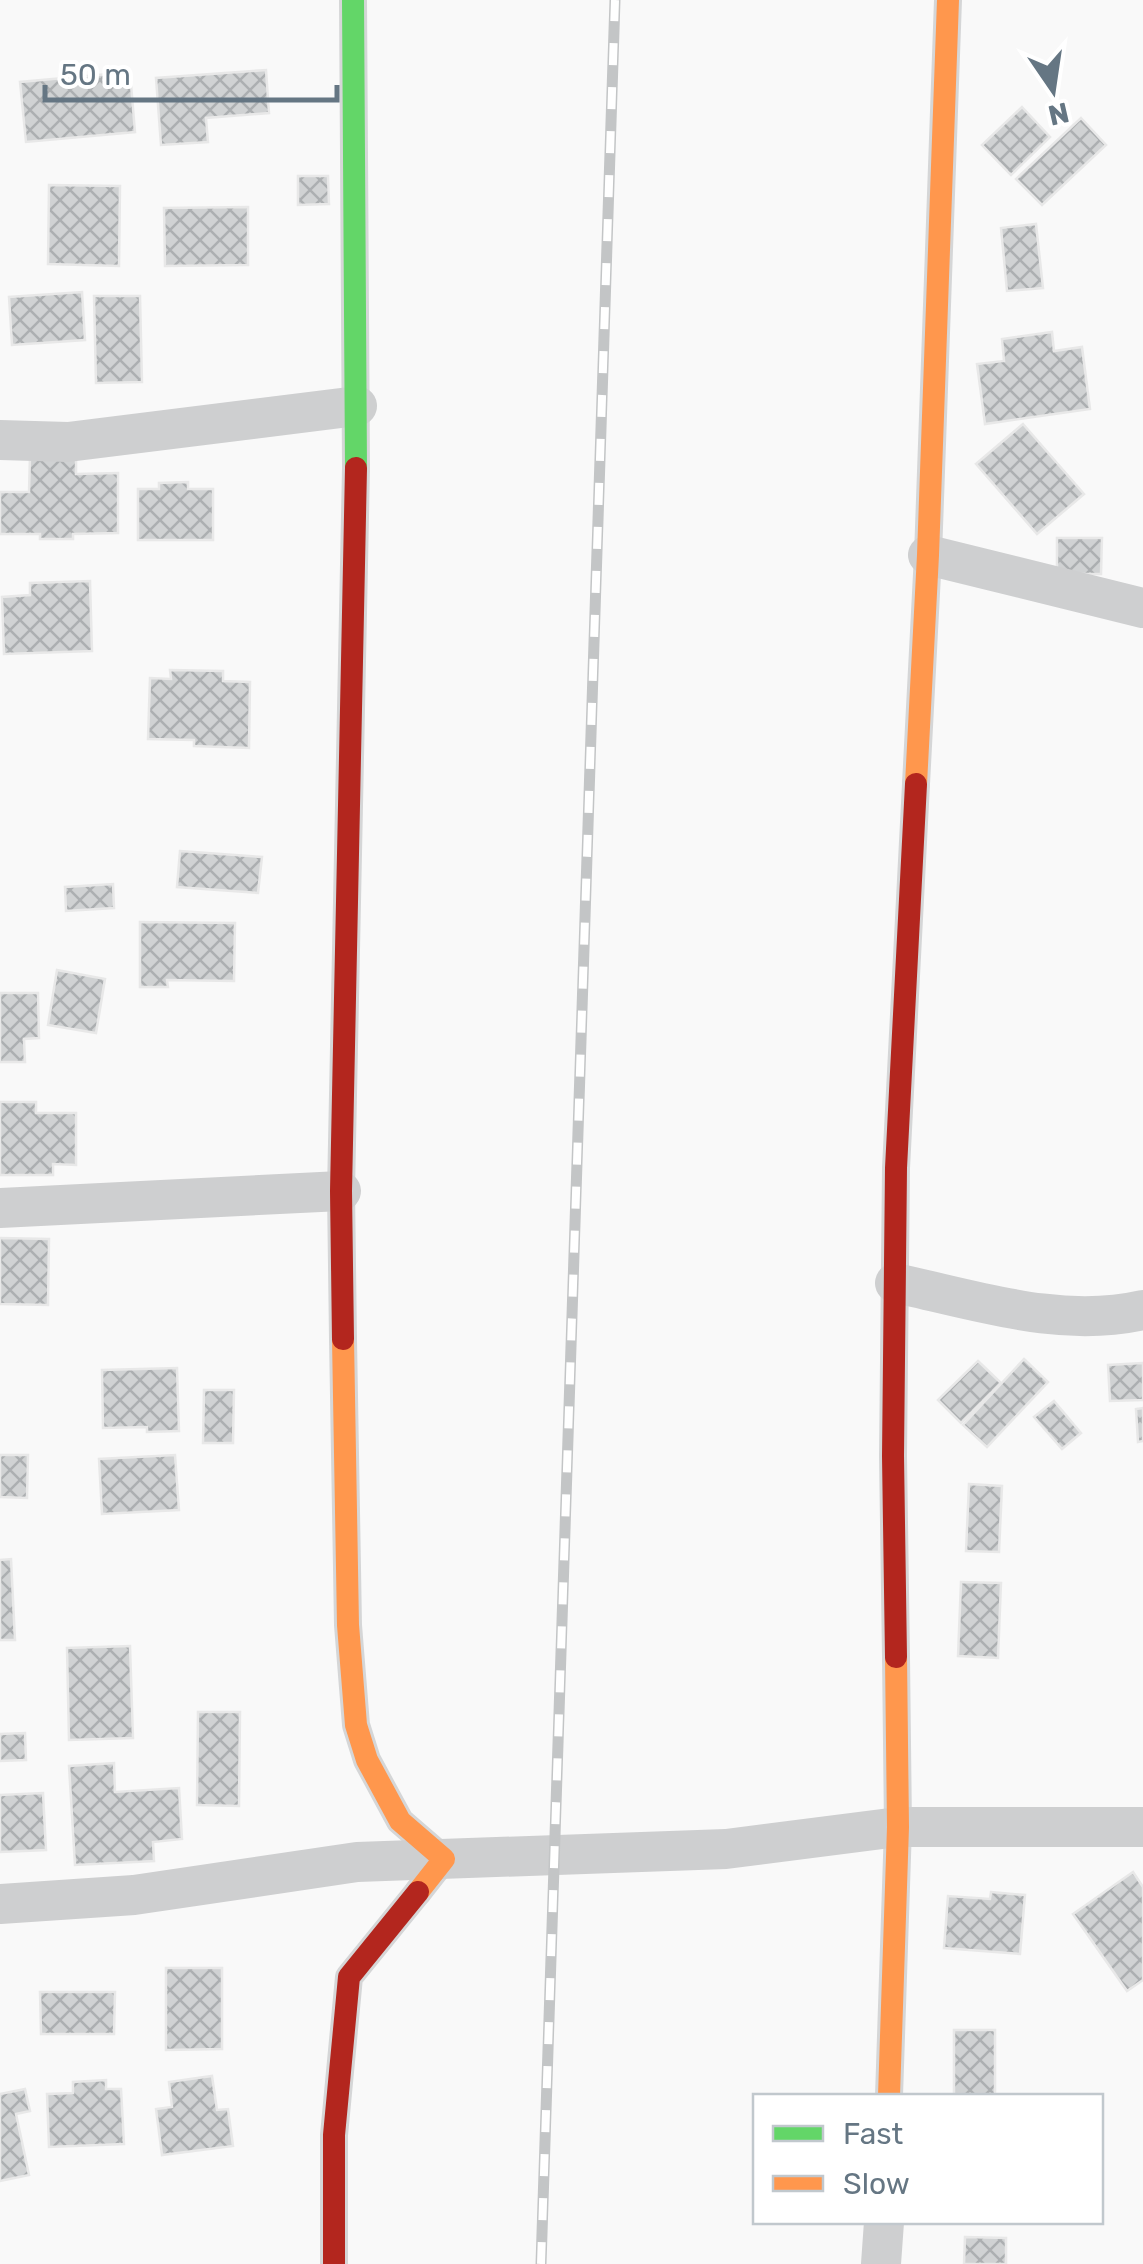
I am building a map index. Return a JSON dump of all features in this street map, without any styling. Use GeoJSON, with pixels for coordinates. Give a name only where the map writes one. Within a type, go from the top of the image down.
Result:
{"type":"FeatureCollection","features":[{"type":"Feature","properties":{"kind":"street"},"geometry":{"type":"LineString","coordinates":[[353,0],[357,406],[340,1191],[348,1625],[356,1725],[367,1760],[400,1820],[444,1859]]}},
{"type":"Feature","properties":{"kind":"street"},"geometry":{"type":"LineString","coordinates":[[889,2094],[898,1827],[893,1456],[896,1168],[928,556],[948,0]]}},
{"type":"Feature","properties":{"kind":"street"},"geometry":{"type":"LineString","coordinates":[[0,440],[68,442],[357,406]]}},
{"type":"Feature","properties":{"kind":"street"},"geometry":{"type":"LineString","coordinates":[[928,556],[1143,608]]}},
{"type":"Feature","properties":{"kind":"street"},"geometry":{"type":"LineString","coordinates":[[0,1208],[340,1191]]}},
{"type":"Feature","properties":{"kind":"street"},"geometry":{"type":"LineString","coordinates":[[895,1283],[1048,1316],[1114,1316],[1143,1310]]}},
{"type":"Feature","properties":{"kind":"street"},"geometry":{"type":"LineString","coordinates":[[0,1904],[134,1894],[357,1862],[726,1848],[898,1827],[1143,1828]]}},
{"type":"Feature","properties":{"kind":"street"},"geometry":{"type":"LineString","coordinates":[[334,2264],[334,2136],[350,1977],[444,1859]]}},
{"type":"Feature","properties":{"kind":"street"},"geometry":{"type":"LineString","coordinates":[[882,2264],[884,2224]]}},
{"type":"Feature","properties":{"kind":"building"},"geometry":{"type":"Polygon","coordinates":[[[266,70],[269,113],[206,118],[208,142],[161,145],[156,78],[266,70]]]}},
{"type":"Feature","properties":{"kind":"building"},"geometry":{"type":"Polygon","coordinates":[[[130,72],[135,132],[26,142],[20,82],[130,72]]]}},
{"type":"Feature","properties":{"kind":"building"},"geometry":{"type":"Polygon","coordinates":[[[1022,107],[1050,137],[1011,175],[982,145],[1022,107]]]}},
{"type":"Feature","properties":{"kind":"building"},"geometry":{"type":"Polygon","coordinates":[[[1081,118],[1106,145],[1042,205],[1016,179],[1081,118]]]}},
{"type":"Feature","properties":{"kind":"building"},"geometry":{"type":"Polygon","coordinates":[[[298,176],[328,176],[329,204],[298,205],[298,176]]]}},
{"type":"Feature","properties":{"kind":"building"},"geometry":{"type":"Polygon","coordinates":[[[49,185],[120,186],[119,266],[48,264],[49,185]]]}},
{"type":"Feature","properties":{"kind":"building"},"geometry":{"type":"Polygon","coordinates":[[[248,207],[248,265],[165,266],[164,208],[248,207]]]}},
{"type":"Feature","properties":{"kind":"building"},"geometry":{"type":"Polygon","coordinates":[[[1036,224],[1043,288],[1007,291],[1001,228],[1036,224]]]}},
{"type":"Feature","properties":{"kind":"building"},"geometry":{"type":"Polygon","coordinates":[[[82,292],[85,340],[12,345],[9,297],[82,292]]]}},
{"type":"Feature","properties":{"kind":"building"},"geometry":{"type":"Polygon","coordinates":[[[94,296],[140,296],[142,382],[96,383],[94,296]]]}},
{"type":"Feature","properties":{"kind":"building"},"geometry":{"type":"Polygon","coordinates":[[[1052,332],[1054,351],[1082,347],[1090,409],[985,424],[977,364],[1004,361],[1002,339],[1052,332]]]}},
{"type":"Feature","properties":{"kind":"building"},"geometry":{"type":"Polygon","coordinates":[[[1023,424],[1084,494],[1037,534],[976,464],[1023,424]]]}},
{"type":"Feature","properties":{"kind":"building"},"geometry":{"type":"Polygon","coordinates":[[[30,456],[76,456],[76,474],[118,473],[118,533],[73,534],[73,539],[0,534],[0,492],[29,492],[30,456]]]}},
{"type":"Feature","properties":{"kind":"building"},"geometry":{"type":"Polygon","coordinates":[[[188,482],[188,489],[213,489],[213,540],[138,540],[138,489],[159,489],[159,483],[188,482]]]}},
{"type":"Feature","properties":{"kind":"building"},"geometry":{"type":"Polygon","coordinates":[[[1057,538],[1102,538],[1101,574],[1057,574],[1057,538]]]}},
{"type":"Feature","properties":{"kind":"building"},"geometry":{"type":"Polygon","coordinates":[[[90,581],[92,651],[4,654],[2,597],[30,595],[30,583],[90,581]]]}},
{"type":"Feature","properties":{"kind":"building"},"geometry":{"type":"Polygon","coordinates":[[[170,670],[223,671],[223,681],[250,682],[249,748],[194,746],[194,740],[148,739],[150,678],[171,679],[170,670]]]}},
{"type":"Feature","properties":{"kind":"building"},"geometry":{"type":"Polygon","coordinates":[[[180,851],[262,857],[258,893],[177,887],[180,851]]]}},
{"type":"Feature","properties":{"kind":"building"},"geometry":{"type":"Polygon","coordinates":[[[113,884],[114,908],[66,911],[65,887],[113,884]]]}},
{"type":"Feature","properties":{"kind":"building"},"geometry":{"type":"Polygon","coordinates":[[[140,922],[235,923],[234,981],[167,980],[168,987],[140,987],[140,922]]]}},
{"type":"Feature","properties":{"kind":"building"},"geometry":{"type":"Polygon","coordinates":[[[57,970],[105,979],[96,1033],[48,1025],[57,970]]]}},
{"type":"Feature","properties":{"kind":"building"},"geometry":{"type":"Polygon","coordinates":[[[0,993],[38,993],[39,1038],[24,1039],[25,1062],[0,1062],[0,993]]]}},
{"type":"Feature","properties":{"kind":"building"},"geometry":{"type":"Polygon","coordinates":[[[0,1102],[36,1102],[36,1113],[76,1113],[76,1165],[53,1164],[53,1175],[0,1175],[0,1102]]]}},
{"type":"Feature","properties":{"kind":"building"},"geometry":{"type":"Polygon","coordinates":[[[0,1238],[49,1239],[48,1305],[0,1304],[0,1238]]]}},
{"type":"Feature","properties":{"kind":"building"},"geometry":{"type":"Polygon","coordinates":[[[1024,1359],[1048,1382],[987,1447],[963,1425],[1024,1359]]]}},
{"type":"Feature","properties":{"kind":"building"},"geometry":{"type":"Polygon","coordinates":[[[978,1361],[1001,1383],[961,1423],[938,1400],[978,1361]]]}},
{"type":"Feature","properties":{"kind":"building"},"geometry":{"type":"Polygon","coordinates":[[[1143,1363],[1143,1400],[1110,1401],[1108,1365],[1143,1363]]]}},
{"type":"Feature","properties":{"kind":"building"},"geometry":{"type":"Polygon","coordinates":[[[177,1368],[179,1431],[103,1428],[102,1370],[177,1368]]]}},
{"type":"Feature","properties":{"kind":"building"},"geometry":{"type":"Polygon","coordinates":[[[204,1390],[234,1390],[233,1443],[203,1443],[204,1390]]]}},
{"type":"Feature","properties":{"kind":"building"},"geometry":{"type":"Polygon","coordinates":[[[1054,1401],[1081,1433],[1062,1449],[1034,1417],[1054,1401]]]}},
{"type":"Feature","properties":{"kind":"building"},"geometry":{"type":"Polygon","coordinates":[[[1143,1408],[1143,1441],[1138,1442],[1136,1409],[1143,1408]]]}},
{"type":"Feature","properties":{"kind":"building"},"geometry":{"type":"Polygon","coordinates":[[[0,1455],[28,1455],[27,1498],[0,1497],[0,1455]]]}},
{"type":"Feature","properties":{"kind":"building"},"geometry":{"type":"Polygon","coordinates":[[[175,1455],[179,1510],[102,1514],[99,1459],[175,1455]]]}},
{"type":"Feature","properties":{"kind":"building"},"geometry":{"type":"Polygon","coordinates":[[[969,1484],[1002,1486],[999,1552],[966,1551],[969,1484]]]}},
{"type":"Feature","properties":{"kind":"building"},"geometry":{"type":"Polygon","coordinates":[[[11,1559],[15,1640],[0,1640],[0,1560],[11,1559]]]}},
{"type":"Feature","properties":{"kind":"building"},"geometry":{"type":"Polygon","coordinates":[[[961,1582],[1001,1583],[998,1658],[958,1656],[961,1582]]]}},
{"type":"Feature","properties":{"kind":"building"},"geometry":{"type":"Polygon","coordinates":[[[130,1646],[133,1738],[69,1740],[67,1648],[130,1646]]]}},
{"type":"Feature","properties":{"kind":"building"},"geometry":{"type":"Polygon","coordinates":[[[198,1712],[240,1712],[239,1806],[197,1805],[198,1712]]]}},
{"type":"Feature","properties":{"kind":"building"},"geometry":{"type":"Polygon","coordinates":[[[25,1733],[26,1760],[0,1761],[0,1734],[25,1733]]]}},
{"type":"Feature","properties":{"kind":"building"},"geometry":{"type":"Polygon","coordinates":[[[114,1763],[115,1792],[179,1788],[182,1839],[153,1842],[154,1861],[75,1865],[69,1766],[114,1763]]]}},
{"type":"Feature","properties":{"kind":"building"},"geometry":{"type":"Polygon","coordinates":[[[43,1793],[46,1850],[0,1852],[0,1795],[43,1793]]]}},
{"type":"Feature","properties":{"kind":"building"},"geometry":{"type":"Polygon","coordinates":[[[1133,1872],[1143,1887],[1143,1980],[1127,1991],[1073,1914],[1133,1872]]]}},
{"type":"Feature","properties":{"kind":"building"},"geometry":{"type":"Polygon","coordinates":[[[991,1892],[1025,1895],[1020,1954],[944,1948],[948,1896],[990,1899],[991,1892]]]}},
{"type":"Feature","properties":{"kind":"building"},"geometry":{"type":"Polygon","coordinates":[[[166,1968],[222,1968],[222,2049],[166,2050],[166,1968]]]}},
{"type":"Feature","properties":{"kind":"building"},"geometry":{"type":"Polygon","coordinates":[[[40,1992],[115,1992],[114,2034],[41,2034],[40,1992]]]}},
{"type":"Feature","properties":{"kind":"building"},"geometry":{"type":"Polygon","coordinates":[[[954,2030],[995,2030],[995,2094],[954,2094],[954,2030]]]}},
{"type":"Feature","properties":{"kind":"building"},"geometry":{"type":"Polygon","coordinates":[[[212,2076],[217,2110],[228,2109],[233,2146],[162,2155],[156,2109],[172,2107],[169,2082],[212,2076]]]}},
{"type":"Feature","properties":{"kind":"building"},"geometry":{"type":"Polygon","coordinates":[[[106,2080],[106,2089],[121,2089],[124,2144],[49,2147],[47,2094],[73,2093],[73,2082],[106,2080]]]}},
{"type":"Feature","properties":{"kind":"building"},"geometry":{"type":"Polygon","coordinates":[[[25,2089],[30,2111],[16,2114],[29,2175],[0,2181],[0,2094],[25,2089]]]}},
{"type":"Feature","properties":{"kind":"building"},"geometry":{"type":"Polygon","coordinates":[[[965,2237],[1006,2238],[1006,2264],[964,2264],[965,2237]]]}},
{"type":"Feature","properties":{"kind":"railway"},"geometry":{"type":"LineString","coordinates":[[541,2264],[615,0]]}},
{"type":"Feature","properties":{"kind":"traffic: fast"},"geometry":{"type":"LineString","coordinates":[[353,0],[356,468]]}},
{"type":"Feature","properties":{"kind":"traffic: slow"},"geometry":{"type":"LineString","coordinates":[[916,784],[948,0]]}},
{"type":"Feature","properties":{"kind":"traffic: slow"},"geometry":{"type":"LineString","coordinates":[[343,1339],[348,1625],[356,1725],[367,1760],[400,1821],[444,1859],[418,1892]]}},
{"type":"Feature","properties":{"kind":"traffic: slow"},"geometry":{"type":"LineString","coordinates":[[889,2094],[898,1827],[896,1657]]}},
{"type":"Feature","properties":{"kind":"traffic: jam"},"geometry":{"type":"LineString","coordinates":[[343,1339],[341,1191],[356,468]]}},
{"type":"Feature","properties":{"kind":"traffic: jam"},"geometry":{"type":"LineString","coordinates":[[896,1657],[896,1168],[916,784]]}},
{"type":"Feature","properties":{"kind":"traffic: jam"},"geometry":{"type":"LineString","coordinates":[[334,2264],[334,2135],[349,1977],[418,1892]]}}]}
